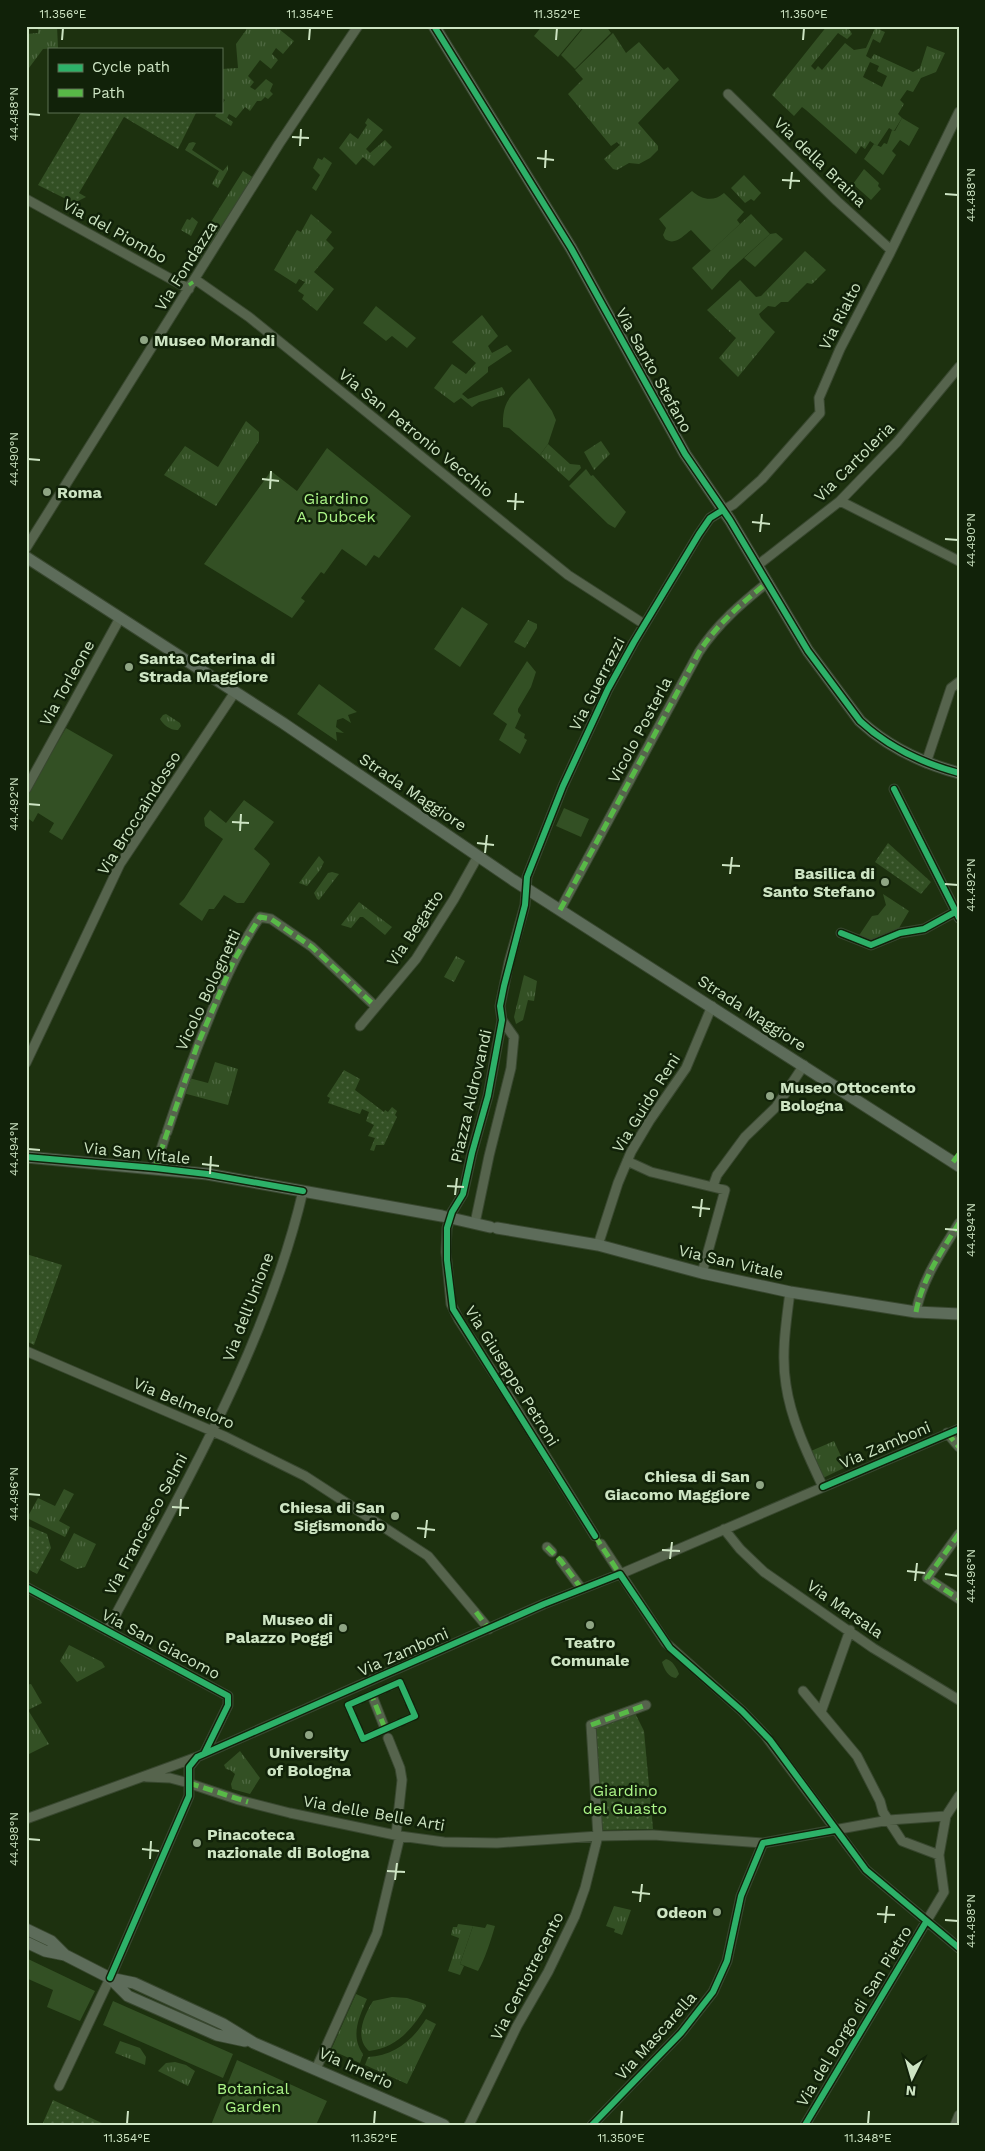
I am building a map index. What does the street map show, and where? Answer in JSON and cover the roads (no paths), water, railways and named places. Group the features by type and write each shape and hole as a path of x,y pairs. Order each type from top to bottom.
{"street":[{"name":"Via Fondazza","path":"26,548 279,144 358,26"},
{"name":"Via Santo Stefano","path":"434,26 571,248 616,327 669,428 758,565 808,651 860,721 899,749 926,763 959,773"},
{"name":"Via della Braina","path":"728,94 891,250"},
{"name":"Via Rialto","path":"723,510 736,503 762,479 820,413 819,398 829,372 959,112"},
{"name":"Via del Piombo","path":"26,199 192,284"},
{"name":"Via San Petronio Vecchio","path":"192,284 249,317 568,575 644,624"},
{"name":"Via Cartoleria","path":"758,565 840,501 897,442 959,368"},
{"path":"840,501 959,561"},
{"name":"Via Guerrazzi","path":"526,889 527,877 569,773 608,689 644,624 699,534 710,518 723,510"},
{"name":"Strada Maggiore","path":"26,557 235,692 526,889 957,1161"},
{"name":"Vicolo Posterla","path":"560,910 704,645 730,614 768,582"},
{"name":"Via Torleone","path":"26,789 120,618"},
{"path":"926,763 951,688 959,682"},
{"name":"Via Broccaindosso","path":"26,1063 120,864 235,692"},
{"path":"841,933 871,945 900,933 924,929 957,915 894,789"},
{"name":"Via Begatto","path":"360,1026 416,959 478,856"},
{"name":"Piazza Aldrovandi","path":"449,1218 463,1194 488,1096 502,1020 500,1006 525,905 526,889"},
{"name":"Vicolo Bolognetti","path":"155,1168 197,1046 230,970 260,917 271,919 312,947 375,1006"},
{"name":"Via Guido Reni","path":"598,1245 615,1190 627,1161 650,1120 686,1068 712,1006"},
{"name":"Piazza Aldrovandi","path":"475,1223 515,1043 512,1032 502,1020"},
{"path":"713,1186 718,1175 745,1137 772,1111 804,1066"},
{"name":"Piazza Aldrovandi","path":"472,1153 489,1156"},
{"name":"Via San Vitale","path":"26,1157 207,1174 598,1245 702,1273 790,1292 916,1312 959,1314"},
{"path":"627,1161 651,1172 723,1188 725,1192 702,1273"},
{"name":"Via dell'Unione","path":"211,1431 263,1315 295,1224 303,1191"},
{"name":"Via Giuseppe Petroni","path":"449,1218 446,1252 453,1310 595,1536"},
{"path":"916,1312 919,1296 928,1274 959,1223"},
{"path":"790,1292 784,1344 786,1385 793,1418 823,1487"},
{"name":"Via Belmeloro","path":"30,1352 211,1431 287,1466 319,1485 428,1556 490,1629"},
{"name":"Via Zamboni","path":"26,1819 201,1755 368,1686 490,1629 533,1614 581,1588 620,1574 959,1429"},
{"name":"Via Francesco Selmi","path":"107,1631 211,1431"},
{"path":"947,1433 959,1447"},
{"name":"Via Marsala","path":"724,1529 740,1549 764,1572 850,1630 873,1648 959,1700"},
{"path":"959,1534 927,1578 959,1599"},
{"path":"601,1544 670,1648 742,1711 770,1740 866,1870 959,1948"},
{"path":"561,1561 581,1588"},
{"name":"Via San Giacomo","path":"26,1587 228,1696 228,1705 201,1755"},
{"path":"821,1712 850,1630"},
{"path":"803,1691 857,1756 880,1801 883,1812 902,1841 939,1856"},
{"path":"373,1698 384,1726"},
{"name":"Via Centotrecento","path":"469,2125 575,1916 585,1888 598,1836 591,1725 646,1705"},
{"path":"316,2069 377,1933 398,1836 402,1780 400,1768 388,1738"},
{"path":"59,2086 110,1978 189,1796 189,1767 201,1755"},
{"name":"Via Zamboni","path":"141,1777 170,1778 189,1783"},
{"name":"Via delle Belle Arti","path":"189,1783 248,1802 398,1836 444,1842 497,1843 598,1836 653,1835 762,1843 888,1820 946,1816"},
{"path":"946,1816 959,1796"},
{"name":"Via del Borgo di San Pietro","path":"805,2125 944,1892 939,1856 946,1816"},
{"name":"Via Mascarella","path":"592,2125 681,2033 713,1992 727,1961 741,1896 762,1843"},
{"name":"Via Irnerio","path":"26,1929 51,1941 65,1955"},
{"name":"Via Irnerio","path":"26,1942 46,1951 65,1955 110,1978 128,1996 137,2000 217,2035 254,2043 444,2125"},
{"path":"955,2125 959,2115"}],"tunnel":[{"path":"400,1682 415,1716 363,1739 348,1705 400,1682"}],"place":[{"name":"Museo Morandi","path":"144,340"},
{"name":"Roma","path":"47,492"},
{"name":"Santa Caterina di Strada Maggiore","path":"129,667"},
{"name":"Basilica di Santo Stefano","path":"885,882"},
{"name":"Museo Ottocento Bologna","path":"770,1096"},
{"name":"Chiesa di San Giacomo Maggiore","path":"760,1485"},
{"name":"Chiesa di San Sigismondo","path":"395,1516"},
{"name":"Teatro Comunale","path":"590,1625"},
{"name":"Museo di Palazzo Poggi","path":"343,1628"},
{"name":"University of Bologna","path":"309,1735"},
{"name":"Pinacoteca nazionale di Bologna","path":"197,1843"},
{"name":"Odeon","path":"717,1912"}],"park label":[{"name":"Giardino A. Dubcek","path":"336,507"},
{"name":"Giardino del Guasto","path":"625,1799"},
{"name":"Botanical Garden","path":"253,2097"}]}
